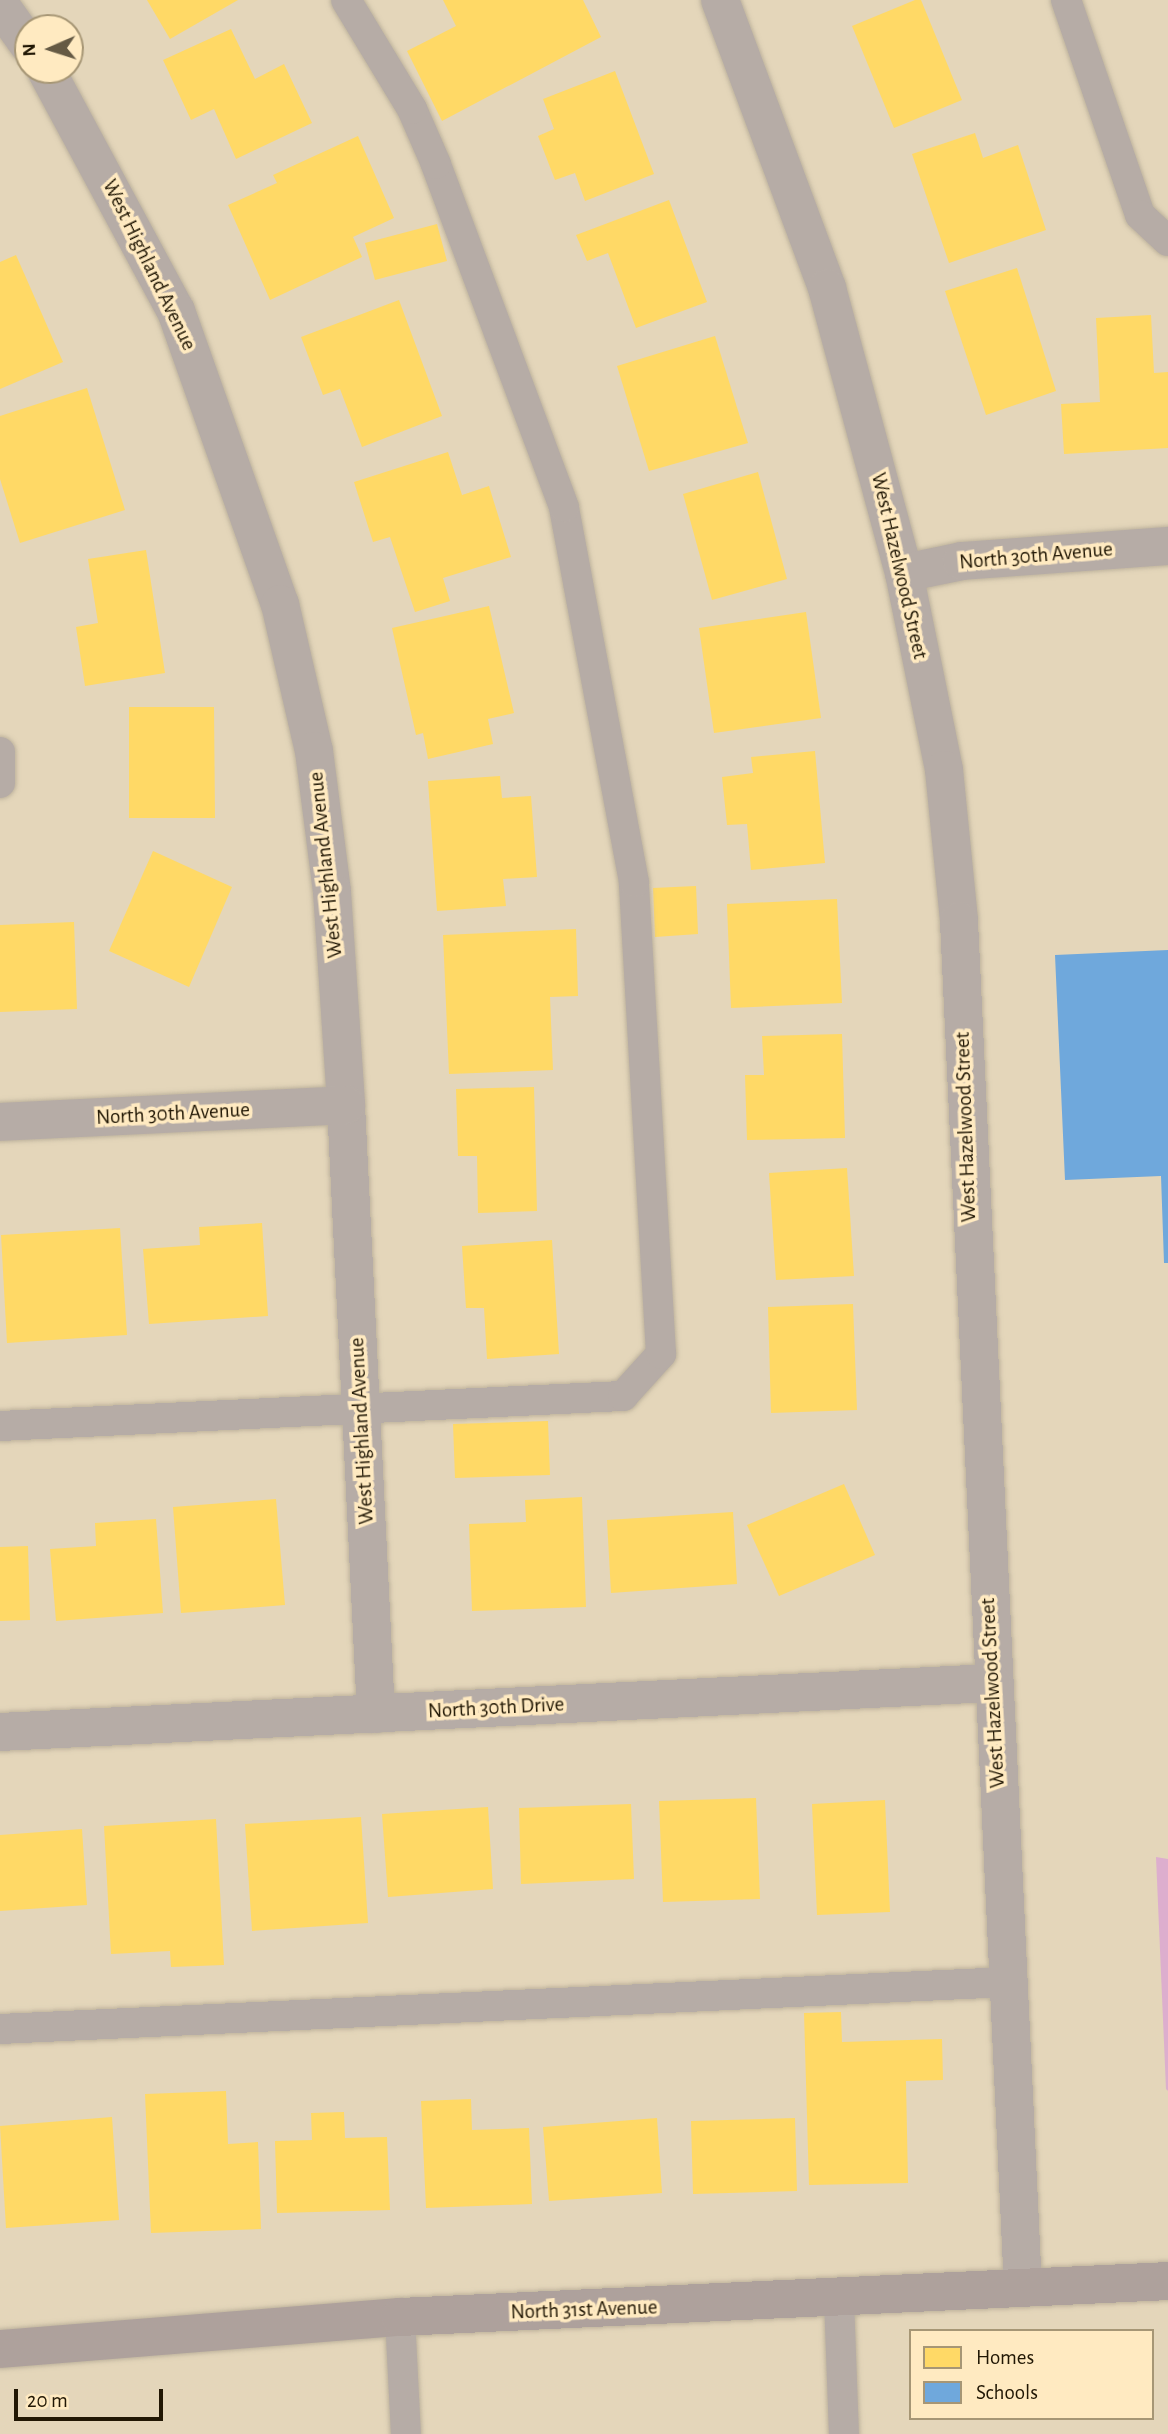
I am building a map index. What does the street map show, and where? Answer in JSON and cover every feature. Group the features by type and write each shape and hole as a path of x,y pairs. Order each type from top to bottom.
{"street":[{"name":"West Hazelwood Street","path":"720,0 827,288 905,573 944,770 959,921 992,1683 1023,2287"},
{"path":"0,5 14,24"},
{"name":"West Highland Avenue","path":"54,84 176,311 280,604 316,764 346,1105 376,1714"},
{"name":"North 30th Avenue","path":"905,573 962,561 1168,546"},
{"name":"North 30th Avenue","path":"0,1122 346,1105"},
{"name":"North 30th Drive","path":"0,1732 992,1683"},
{"name":"North 31st Avenue","path":"0,2349 400,2317 839,2299 1168,2281"}],"lane":[{"path":"0,1426 623,1396 661,1354 634,882 564,507 431,153 346,0"},
{"path":"1066,0 1140,215 1168,241"},
{"path":"0,752 0,783"},
{"path":"0,2029 1008,1982"},
{"path":"839,2299 844,2434"},
{"path":"400,2317 406,2434"}],"shaded area":[{"path":"1156,1857 1168,1859 1168,2091 1166,2089"}],"building: Homes":[{"path":"147,0 238,0 170,39"},
{"path":"443,0 583,0 601,37 442,121 407,51 456,26"},
{"path":"915,0 921,0 962,100 894,128 852,26"},
{"path":"231,29 255,79 284,64 312,123 236,159 214,109 191,120 163,60"},
{"path":"615,71 654,174 585,201 575,173 555,180 538,136 554,129 543,99"},
{"path":"975,133 983,158 1018,145 1046,230 949,263 912,154"},
{"path":"358,136 394,218 353,237 362,257 270,300 228,205 277,183 273,175"},
{"path":"669,200 707,302 636,328 608,253 587,261 576,235"},
{"path":"437,224 447,261 375,280 365,243"},
{"path":"16,255 63,362 0,389 0,262"},
{"path":"1017,268 1056,391 986,415 945,291"},
{"path":"399,300 442,416 362,447 340,389 323,395 301,337"},
{"path":"1151,315 1154,373 1168,372 1168,448 1064,454 1061,404 1100,402 1096,318"},
{"path":"715,336 748,443 649,471 617,366"},
{"path":"87,388 125,510 20,543 0,479 0,416"},
{"path":"448,452 462,495 489,486 511,557 443,578 450,601 415,612 390,537 373,542 354,482"},
{"path":"758,472 787,579 712,600 683,494"},
{"path":"146,550 165,673 85,686 76,627 98,623 88,559"},
{"path":"489,606 514,713 488,719 493,744 428,759 423,733 416,735 392,628"},
{"path":"806,612 821,718 714,733 699,628"},
{"path":"129,707 214,707 215,818 129,818"},
{"path":"815,751 825,863 751,870 747,824 727,825 722,777 753,773 751,757"},
{"path":"500,776 502,798 531,796 537,877 503,879 506,906 437,911 428,781"},
{"path":"153,851 232,887 189,987 109,951"},
{"path":"696,886 698,934 655,937 653,888"},
{"path":"837,899 842,1003 731,1008 727,904"},
{"path":"74,922 77,1009 0,1012 0,925"},
{"path":"576,929 578,996 550,997 553,1070 449,1074 443,935"},
{"path":"842,1034 845,1138 747,1140 745,1075 764,1075 762,1036"},
{"path":"534,1087 537,1211 478,1213 477,1156 458,1156 456,1089"},
{"path":"847,1168 854,1276 776,1280 769,1173"},
{"path":"262,1223 268,1316 149,1324 143,1249 200,1245 199,1227"},
{"path":"120,1228 127,1335 7,1343 1,1235"},
{"path":"552,1240 559,1354 487,1359 484,1308 466,1308 462,1246"},
{"path":"853,1304 857,1410 771,1413 768,1307"},
{"path":"548,1421 550,1475 455,1478 453,1424"},
{"path":"844,1484 875,1555 779,1596 747,1525"},
{"path":"582,1497 586,1607 472,1611 469,1524 526,1522 525,1500"},
{"path":"276,1499 285,1605 181,1613 173,1507"},
{"path":"733,1512 737,1584 611,1593 607,1520"},
{"path":"156,1519 163,1613 56,1621 50,1549 96,1546 95,1523"},
{"path":"28,1546 30,1620 0,1621 0,1547"},
{"path":"756,1798 760,1899 663,1902 659,1801"},
{"path":"885,1800 890,1912 817,1915 812,1804"},
{"path":"631,1804 634,1879 521,1884 519,1808"},
{"path":"488,1807 493,1889 388,1897 382,1814"},
{"path":"361,1817 368,1923 252,1931 245,1824"},
{"path":"216,1819 224,1965 171,1967 170,1951 111,1954 104,1826"},
{"path":"82,1829 87,1905 0,1911 0,1835"},
{"path":"841,2012 842,2042 942,2039 943,2080 906,2081 908,2183 809,2185 804,2013"},
{"path":"226,2091 228,2144 258,2142 261,2229 151,2233 145,2094"},
{"path":"471,2099 472,2130 529,2128 532,2204 426,2208 421,2101"},
{"path":"344,2112 345,2138 387,2137 390,2210 277,2213 275,2141 312,2140 311,2113"},
{"path":"112,2117 119,2220 6,2228 0,2126"},
{"path":"657,2118 662,2193 549,2201 543,2127"},
{"path":"795,2118 797,2191 693,2194 691,2121"}],"building: Schools":[{"path":"1168,950 1168,1263 1164,1263 1161,1176 1065,1180 1055,955"}]}
